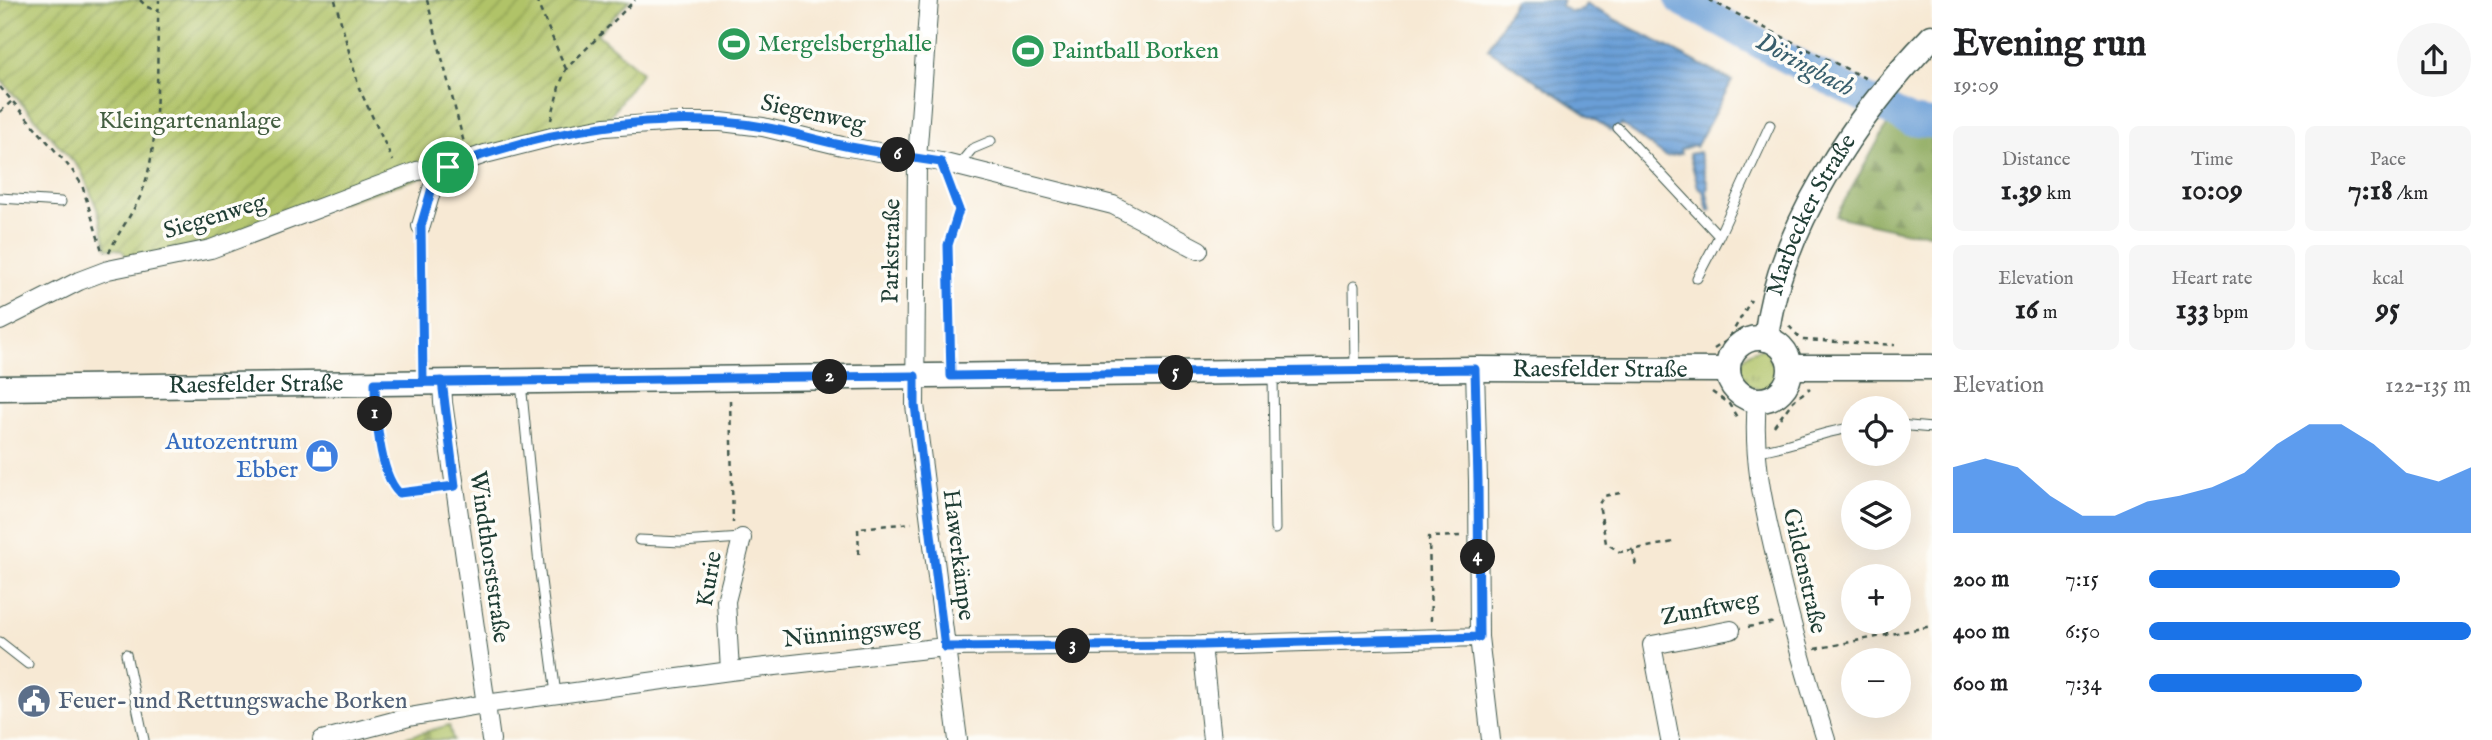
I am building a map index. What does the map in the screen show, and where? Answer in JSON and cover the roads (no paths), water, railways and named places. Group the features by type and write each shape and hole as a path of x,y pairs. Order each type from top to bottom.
{"main road":[{"name":"Marbecker Straße","path":"1766,339 1769,309 1797,232 1819,188 1863,120 1879,84 1932,37"},
{"path":"1749,339 1766,339 1777,343 1785,351 1791,367 1786,386 1774,397 1757,400 1739,393 1732,384 1728,370 1732,353 1749,339"},
{"path":"1791,367 1932,367"},
{"name":"Raesfelder Straße","path":"0,388 1475,369 1728,370"}],"street":[{"name":"Parkstraße","path":"915,376 917,159 929,0"},
{"name":"Siegenweg","path":"0,321 79,281 108,270 211,249 417,171 448,167 468,159 552,137 642,123 721,122 763,127 842,146 950,164 1113,205 1199,250"},
{"path":"421,226 432,188 448,167"},
{"path":"1475,369 1479,637 1491,740"},
{"name":"Hawerkämpe","path":"915,376 915,405 958,740"},
{"name":"Windthorststraße","path":"432,381 455,486 491,740"},
{"name":"Gildenstraße","path":"1757,400 1755,451 1759,485 1798,653 1826,740"},
{"name":"Kurie","path":"730,671 726,601 742,538"},
{"name":"Zunftweg","path":"1670,740 1652,645 1731,630"},
{"name":"Nünningsweg","path":"322,740 409,717 485,704 730,671 945,647 1202,645 1479,637"},
{"path":"1202,645 1212,740"}],"lane":[{"path":"1697,278 1770,125"},
{"path":"1618,128 1719,236"},
{"path":"950,164 972,149 991,141"},
{"path":"0,198 61,202"},
{"path":"421,226 432,381"},
{"path":"1354,286 1355,371"},
{"path":"1273,372 1275,529"},
{"path":"521,381 539,565 556,694"},
{"path":"375,383 375,420 389,478 395,489 399,493 455,486"},
{"path":"1911,426 1932,428"},
{"path":"1755,451 1841,429"},
{"path":"639,540 682,542 742,538"},
{"path":"0,642 28,664"},
{"path":"126,654 144,740"}],"water":[{"path":"1515,0 1563,0 1561,6 1571,12 1582,10 1586,4 1732,81 1696,147 1694,145 1680,150 1681,154 1666,157 1621,124 1615,133 1488,49"},
{"path":"1699,152 1708,186 1711,210 1708,211 1689,154"}],"waterway":[{"name":"Döringbach","path":"1680,0 1911,121 1932,124"}],"place":[{"name":"Mergelsberghalle","path":"734,44"},
{"name":"Paintball Borken","path":"1028,51"},
{"name":"Autozentrum Ebber","path":"322,456"},
{"name":"Feuer- und Rettungswache Borken","path":"34,701"}],"park label":[{"name":"Kleingartenanlage","path":"190,121"}]}
